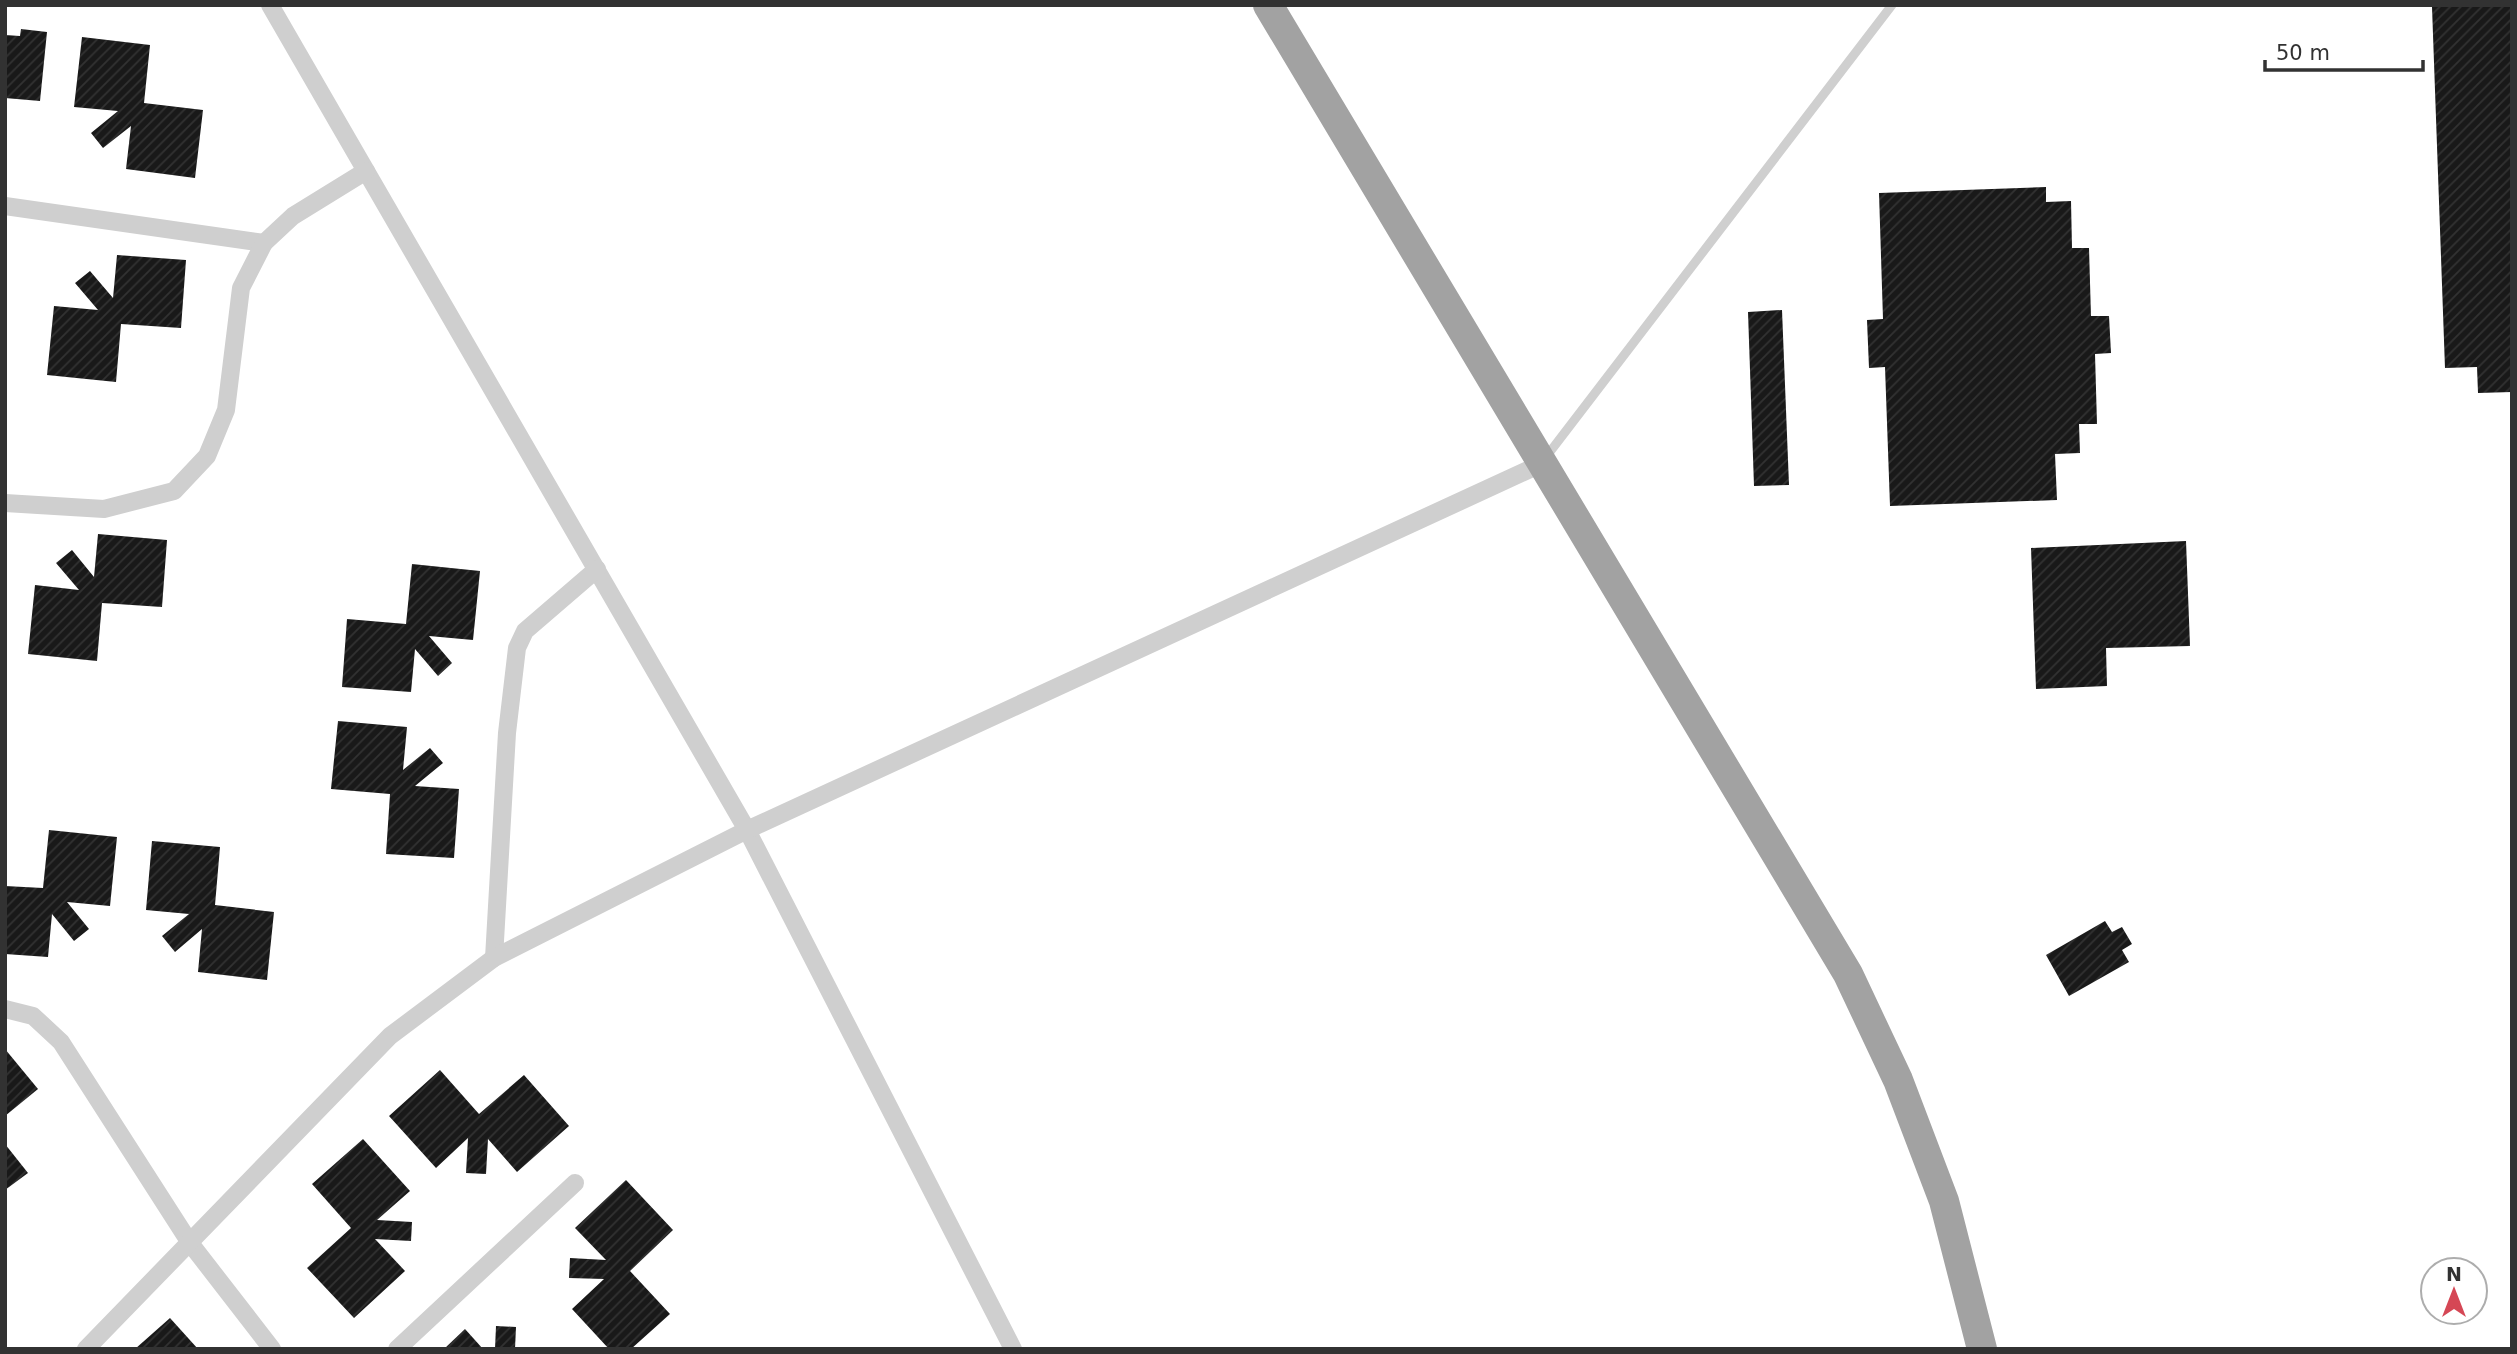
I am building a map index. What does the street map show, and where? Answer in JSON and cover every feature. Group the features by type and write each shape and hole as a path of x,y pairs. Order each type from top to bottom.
{"highway":[{"path":"1268,5 1848,974 1898,1080 1944,1201 1982,1349"}],"street":[{"path":"270,5 747,830 1013,1349"},
{"path":"5,503 104,509 174,491 207,456 226,410 242,288 264,243 293,216 366,170"},
{"path":"5,206 264,243"},
{"path":"86,1349 390,1035 494,958 747,830 1541,464"},
{"path":"494,958 508,733 517,648 525,631 597,569"},
{"path":"5,1009 33,1016 61,1042 190,1243 272,1349"},
{"path":"397,1349 575,1183"}],"lane":[{"path":"1541,464 1892,5"}],"building":[{"path":"2512,5 2512,392 2478,393 2477,367 2445,368 2432,7"},
{"path":"21,29 47,32 40,101 5,98 5,35 20,36"},
{"path":"82,37 150,45 144,103 203,110 195,178 126,169 131,126 103,148 91,133 118,111 74,107"},
{"path":"2046,187 2046,202 2071,201 2072,248 2089,248 2091,316 2109,316 2111,353 2095,354 2097,424 2079,424 2080,453 2055,454 2057,500 1890,506 1885,367 1869,368 1867,320 1883,319 1879,193"},
{"path":"117,255 186,260 181,328 121,324 116,382 47,375 54,306 98,310 75,283 90,271 113,298"},
{"path":"1782,310 1789,485 1754,486 1748,312"},
{"path":"98,534 167,540 162,607 102,603 97,661 28,654 35,585 79,590 56,563 72,550 94,577"},
{"path":"2186,541 2190,646 2106,648 2107,686 2036,689 2031,548"},
{"path":"412,564 480,571 473,640 429,636 452,663 438,676 415,649 411,692 342,687 347,619 406,624"},
{"path":"338,721 407,727 403,770 430,748 443,763 415,786 459,789 454,858 386,854 390,794 331,789"},
{"path":"49,830 117,837 110,906 67,902 89,929 74,941 52,914 48,957 5,954 5,886 43,888"},
{"path":"152,841 220,847 215,905 274,912 267,980 198,972 202,929 175,952 162,936 189,914 146,910"},
{"path":"2105,921 2112,932 2122,927 2132,944 2122,950 2129,962 2069,996 2046,955"},
{"path":"5,1049 38,1089 5,1116"},
{"path":"440,1070 479,1114 524,1075 569,1126 517,1172 488,1139 486,1174 466,1173 468,1138 436,1168 389,1116"},
{"path":"363,1139 410,1191 377,1220 412,1222 411,1241 375,1239 405,1271 354,1318 307,1268 351,1228 312,1184"},
{"path":"5,1144 28,1173 5,1190"},
{"path":"626,1180 673,1230 630,1271 670,1314 631,1349 609,1349 572,1309 604,1279 569,1278 570,1258 606,1260 575,1228"},
{"path":"170,1318 198,1349 135,1349"},
{"path":"496,1326 516,1327 515,1349 495,1349"},
{"path":"465,1329 483,1349 444,1349"}]}
